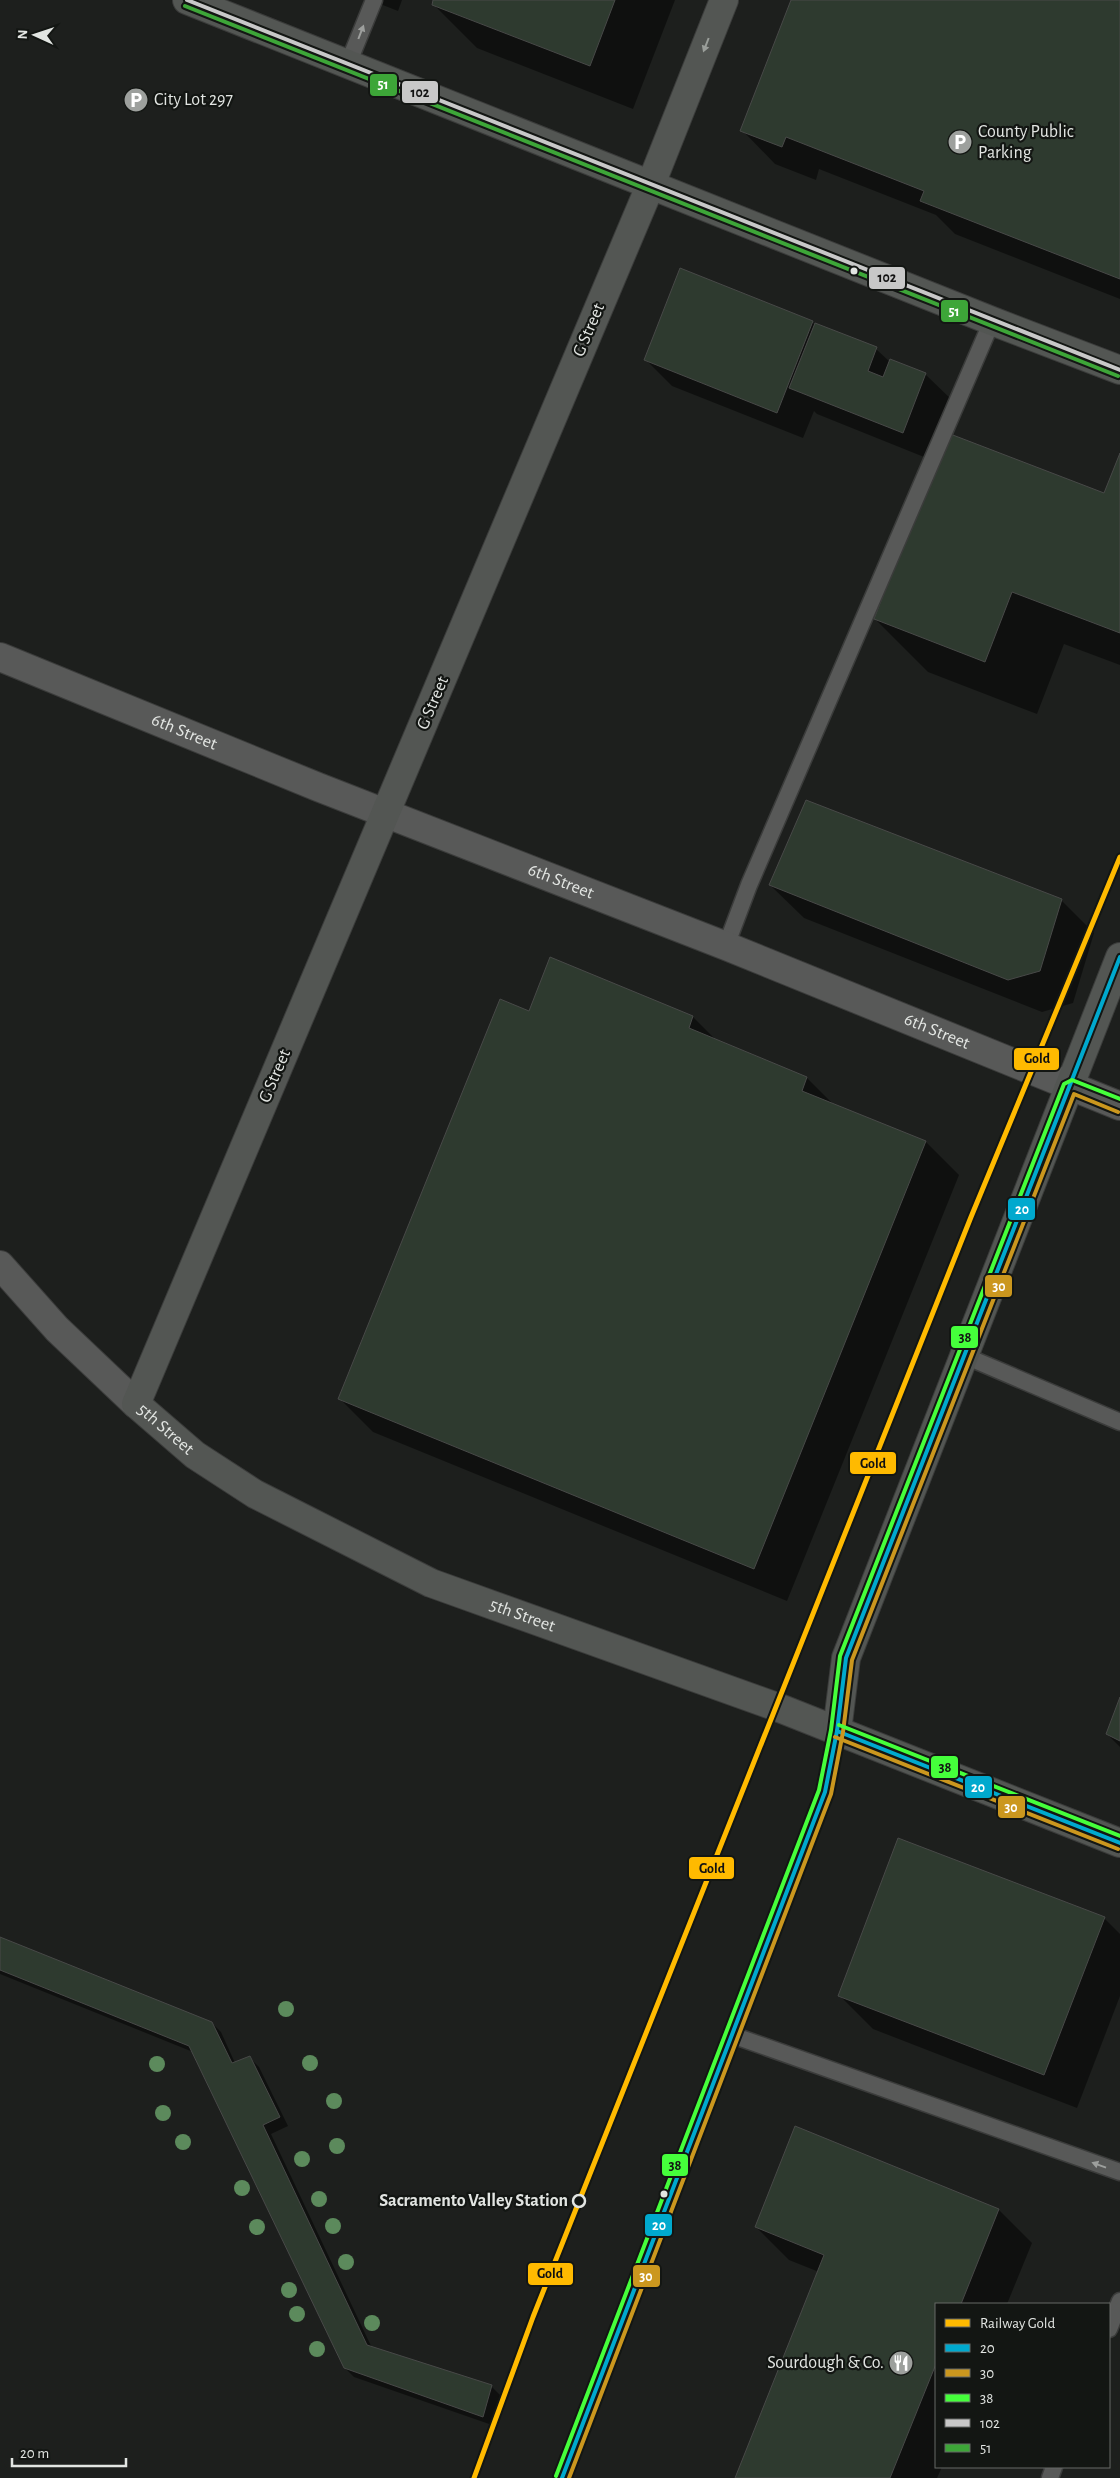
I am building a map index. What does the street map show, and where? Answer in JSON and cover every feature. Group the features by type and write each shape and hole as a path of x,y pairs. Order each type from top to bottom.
{"main road":[{"path":"187,0 992,321 1120,370"},
{"name":"G Street","path":"136,1404 651,184 724,0"},
{"path":"837,1731 846,1658 1120,957"},
{"name":"5th Street","path":"136,1404 195,1455 255,1494 431,1583 768,1703 1120,1842"}],"street":[{"name":"6th Street","path":"0,657 386,814 726,946 1120,1106"},
{"name":"5th Street","path":"0,1264 57,1329 136,1404"}],"lane":[{"path":"348,64 374,0"},
{"path":"726,946 750,885 992,321"},
{"path":"965,1356 1120,1422"},
{"path":"562,2478 825,1792 837,1731"},
{"path":"732,2035 1120,2172"},
{"path":"1110,2326 1120,2301"}],"building":[{"path":"433,0 615,0 590,66 432,5"},
{"name":"County Public Parking","path":"791,0 1120,0 1120,279 920,201 924,191 786,137 782,147 740,131"},
{"path":"680,268 813,321 777,413 644,360"},
{"path":"815,323 877,347 868,371 883,377 890,359 926,373 903,433 789,388"},
{"path":"945,432 1104,493 1120,453 1120,633 1012,592 985,662 874,619"},
{"path":"806,800 1062,899 1040,971 1008,980 769,885"},
{"path":"550,957 693,1016 689,1028 807,1077 802,1091 926,1141 754,1569 338,1399 500,999 529,1011"},
{"path":"1120,1697 1120,1741 1106,1734"},
{"path":"898,1838 1105,1917 1044,2075 838,1996"},
{"path":"0,1937 212,2022 232,2063 250,2056 280,2117 263,2125 367,2345 492,2385 483,2417 344,2368 189,2046 0,1970"},
{"path":"795,2126 999,2209 961,2303 935,2303 935,2366 890,2478 735,2478 824,2255 755,2227"}],"rail line":[{"name":"Gold","path":"474,2478 533,2317 971,1217 1120,857"}],"transit line":[{"name":"102","path":"187,0 1120,370"},
{"name":"51","path":"185,6 1118,376"},
{"name":"20","path":"562,2478 825,1792 837,1731 846,1658 1120,957"},
{"name":"38","path":"556,2476 819,1790 831,1730 840,1656 1064,1084 1072,1080 1120,1099"},
{"name":"30","path":"569,2478 831,1794 843,1732 852,1660 1074,1094 1118,1112"},
{"name":"38","path":"839,1725 1120,1836"},
{"name":"20","path":"837,1731 1120,1843"},
{"name":"30","path":"835,1737 1118,1849"}],"place":[{"name":"City Lot 297","path":"136,100"},
{"name":"County Public Parking","path":"960,142"},
{"name":"Sacramento Valley Station","path":"579,2201"},
{"name":"Sourdough & Co.","path":"901,2363"}]}
